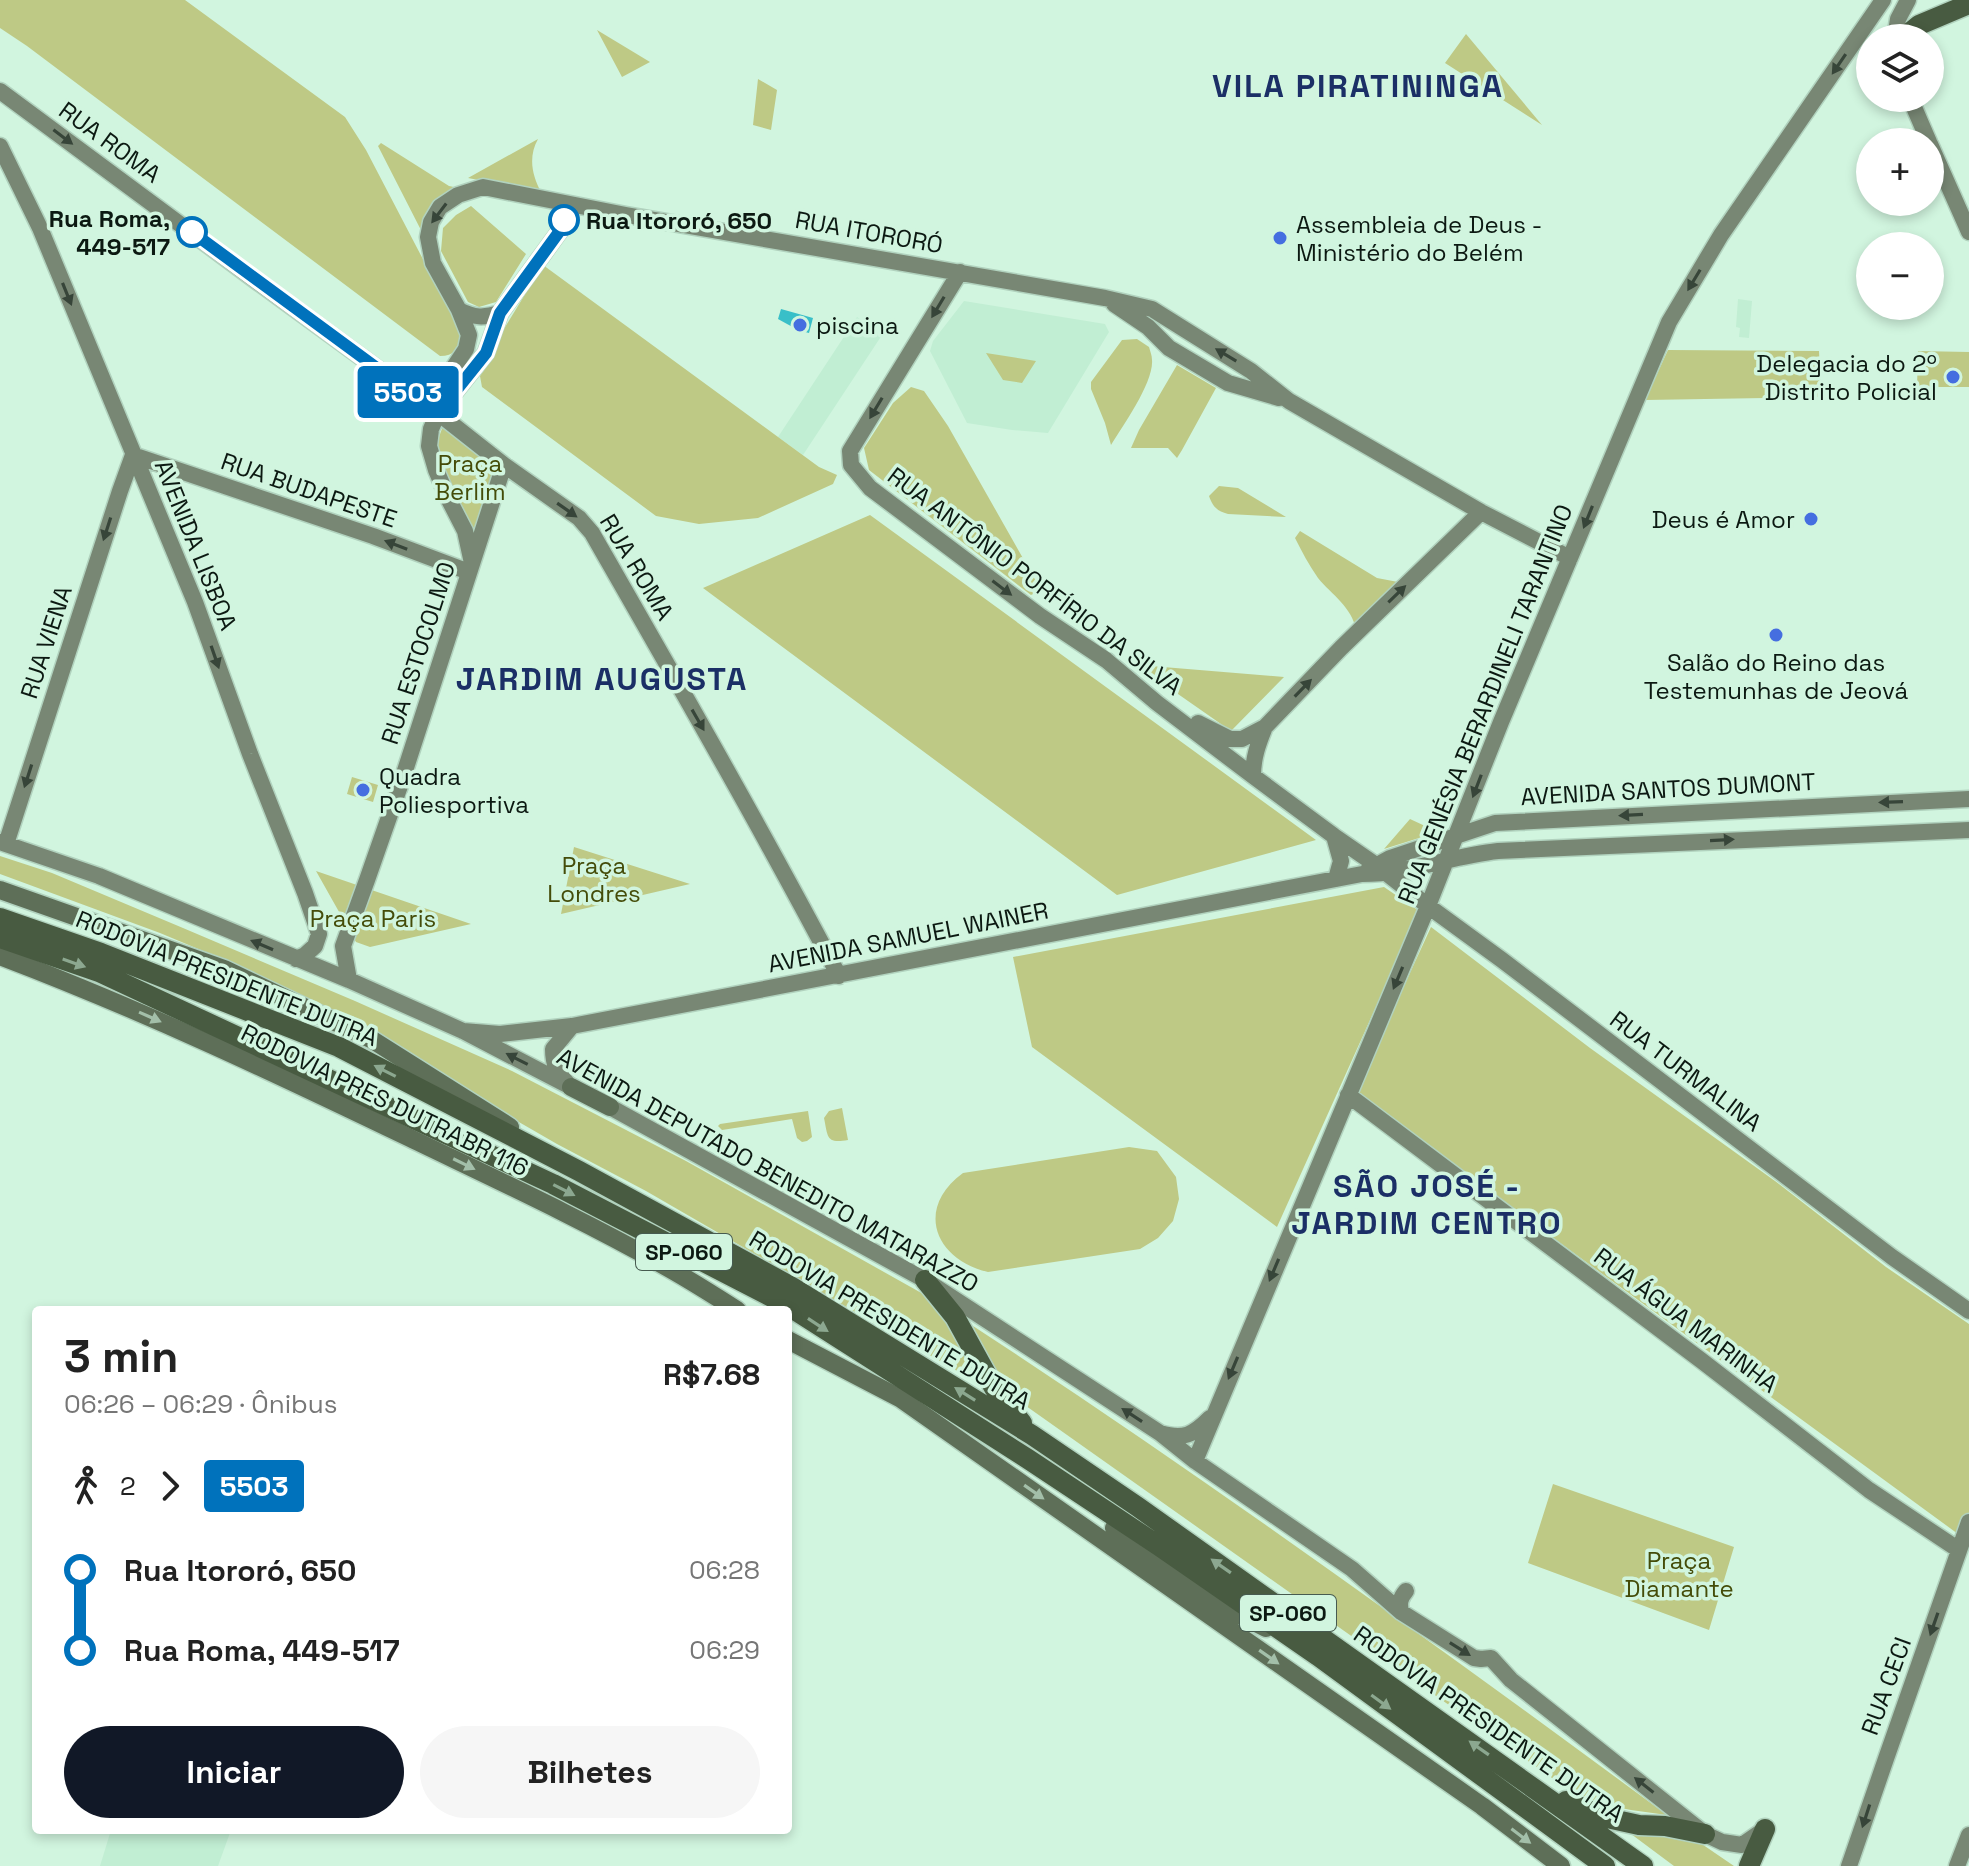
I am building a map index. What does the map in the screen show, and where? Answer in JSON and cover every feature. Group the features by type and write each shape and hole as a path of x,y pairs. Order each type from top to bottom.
{"highway":[{"path":"1921,24 1969,4"},
{"name":"RODOVIA PRESIDENTE DUTRA","path":"0,918 101,953 339,1047 579,1171 792,1287 1032,1435 1138,1507 1643,1866"},
{"name":"RODOVIA PRESIDENTE DUTRA","path":"0,938 99,972 142,991 553,1184 789,1306"},
{"path":"925,1280 955,1317 994,1388 1032,1435"},
{"name":"RODOVIA PRESIDENTE DUTRA","path":"792,1308 1159,1546 1318,1656 1605,1866"},
{"path":"1543,1793 1607,1818 1639,1825 1665,1826 1713,1838"},
{"path":"1749,1866 1765,1829"}],"main road":[{"name":"RUA GENÉSIA BERARDINELI TARANTINO","path":"1195,1461 1669,322 1721,235 1883,0"},
{"path":"1897,24 1908,0"},
{"name":"RUA ROMA","path":"0,91 579,518 592,533 783,869 839,976"},
{"name":"AVENIDA LISBOA","path":"0,146 40,228 195,602 250,754 292,856 319,934 315,946 305,955 303,962"},
{"path":"1944,175 1969,232"},
{"name":"RUA ITORORÓ","path":"459,310 433,263 428,237 431,222 440,207 458,195 483,187 1105,298 1152,309 1251,371 1289,401 1481,512 1570,558"},
{"path":"433,410 486,353 500,313 559,232 564,220 564,203"},
{"name":"RUA ANTÔNIO PORFÍRIO DA SILVA","path":"960,272 850,451 851,465 870,488 1040,616 1106,660 1375,871"},
{"name":"RUA ITORORÓ","path":"1105,298 1148,327 1169,348 1228,383 1289,401"},
{"path":"459,310 469,335 466,349 433,410 429,446 436,470 465,531 471,569"},
{"path":"459,310 472,317 500,313"},
{"name":"RUA BUDAPESTE","path":"133,455 471,569"},
{"name":"RUA VIENA","path":"3,843 133,455"},
{"name":"RUA ESTOCOLMO","path":"349,980 343,946 402,780 504,465"},
{"path":"1157,703 1230,739 1242,739 1265,727 1481,512"},
{"path":"1253,776 1253,759 1265,727"},
{"name":"AVENIDA SANTOS DUMONT","path":"1375,871 1458,834 1495,823 1969,799"},
{"path":"1801,836 1796,821 1803,806"},
{"path":"1375,871 1498,851 1969,830"},
{"path":"1458,834 1477,853"},
{"path":"1334,836 1341,861 1336,879"},
{"name":"AVENIDA DEPUTADO BENEDITO MATARAZZO","path":"3,843 99,876 463,1031 610,1107 925,1280 1160,1433 1195,1461 1352,1569 1401,1612 1474,1658 1491,1658 1511,1680 1713,1838"},
{"name":"AVENIDA SAMUEL WAINER","path":"463,1031 500,1034 572,1026 1375,871"},
{"name":"RUA TURMALINA","path":"1375,871 1502,960 1892,1257 1969,1311"},
{"path":"0,890 224,969 371,1039 579,1171"},
{"path":"303,962 343,946"},
{"name":"RODOVIA PRES DUTRABR 116","path":"0,956 88,989 215,1045 394,1130 539,1200 670,1269 730,1306"},
{"path":"571,1087 558,1073 553,1061 553,1049 572,1026"},
{"name":"RUA ÁGUA MARINHA","path":"1348,1095 1869,1490 1959,1550"},
{"path":"792,1342 1026,1467 1242,1616 1318,1656"},
{"path":"901,1399 1482,1806 1561,1866"},
{"path":"1160,1433 1174,1437 1187,1435 1199,1429 1214,1414"},
{"name":"RUA CECI","path":"1849,1866 1969,1522"},
{"path":"1401,1612 1399,1603 1406,1591"},
{"path":"1713,1838 1742,1845 1765,1829"},
{"path":"1957,1866 1969,1835"}],"shaded area":[{"path":"1738,299 1752,301 1749,338 1739,337 1740,328 1736,327"},
{"path":"964,301 1105,324 1109,332 1048,433 967,423 930,351 933,341"},
{"path":"857,317 882,335 803,455 778,437"},
{"path":"110,1834 230,1834 218,1866 100,1866"}],"green space":[{"path":"0,0 185,0 345,117 366,150 463,336 458,348 449,355 440,356 0,28"},
{"path":"597,30 650,62 622,77"},
{"path":"1466,34 1542,125 1445,63"},
{"path":"758,79 777,90 771,130 753,125"},
{"path":"538,139 532,166 541,192 468,178"},
{"path":"381,143 449,186 459,188 424,236 378,146"},
{"path":"471,206 526,254 496,302 479,307 468,302 441,251 443,228"},
{"path":"543,265 819,467 837,475 833,484 758,518 699,524 656,516 482,387 480,376 493,358 499,337"},
{"path":"1137,339 1149,347 1151,369 1137,404 1111,445 1091,382 1122,340"},
{"path":"1668,350 1819,351 1821,397 1645,400"},
{"name":"Delegacia do 2º Distrito Policial","path":"1918,351 1969,352 1969,387 1917,387"},
{"path":"986,353 1036,361 1022,383 1003,380"},
{"path":"1177,365 1216,388 1182,450 1177,458 1168,448 1131,448 1139,430"},
{"path":"911,387 924,391 948,426 1041,590 1031,595 869,470 864,448 893,403"},
{"name":"Praça Berlim","path":"444,423 500,466 478,536 472,534 434,451"},
{"path":"1219,486 1238,488 1286,517 1221,511 1209,496"},
{"path":"870,515 1316,840 1117,895 703,588"},
{"path":"1300,531 1377,578 1398,582 1356,630 1346,608 1318,578 1306,558 1295,538"},
{"path":"1151,666 1284,677 1231,731 1145,671"},
{"name":"Quadra Poliesportiva","path":"352,777 378,785 373,802 347,794"},
{"path":"1410,819 1438,832 1384,849"},
{"name":"Praça Londres","path":"574,847 690,884 561,914"},
{"path":"0,856 52,873 355,1001 512,1071 686,1161 925,1295 946,1312 983,1386 646,1191 557,1144 301,997 239,966 160,933 0,874"},
{"name":"Praça Paris","path":"316,871 471,924 370,947 356,942"},
{"path":"1384,887 1419,911 1277,1227 1032,1047 1013,957"},
{"path":"1431,927 1590,1048 1775,1181 1886,1267 1969,1324 1969,1542 1355,1093"},
{"path":"842,1108 848,1140 836,1141 829,1138 824,1118 829,1111"},
{"path":"808,1111 812,1137 802,1142 797,1138 792,1119 722,1130 718,1126 720,1124"},
{"path":"1129,1147 1157,1151 1176,1177 1179,1199 1173,1221 1158,1238 1140,1249 988,1272 955,1256 937,1231 939,1201 963,1173"},
{"path":"973,1326 1323,1566 1667,1815 1596,1803 1569,1790 1019,1401 1003,1386"},
{"name":"Praça Diamante","path":"1553,1484 1734,1547 1709,1630 1528,1563"},
{"path":"1623,1828 1693,1838 1734,1866 1674,1866"}],"water":[{"name":"piscina","path":"781,309 813,318 809,333 778,319"}],"bus line":[{"name":"5503","path":"192,232 438,413 486,353 500,313 559,232 564,220"}],"place":[{"name":"Rua Itororó, 650","path":"564,220"},
{"name":"Rua Roma, 449-517","path":"192,232"},
{"name":"Assembleia de Deus - Ministério do Belém","path":"1280,238"},
{"name":"piscina","path":"800,325"},
{"name":"Delegacia do 2º Distrito Policial","path":"1953,377"},
{"name":"Deus é Amor","path":"1811,519"},
{"name":"Salão do Reino das Testemunhas de Jeová","path":"1776,635"},
{"name":"Quadra Poliesportiva","path":"363,790"}],"district":[{"name":"VILA PIRATININGA","path":"1358,86"},
{"name":"JARDIM AUGUSTA","path":"602,679"},
{"name":"SÃO JOSÉ - JARDIM CENTRO","path":"1427,1204"}]}
